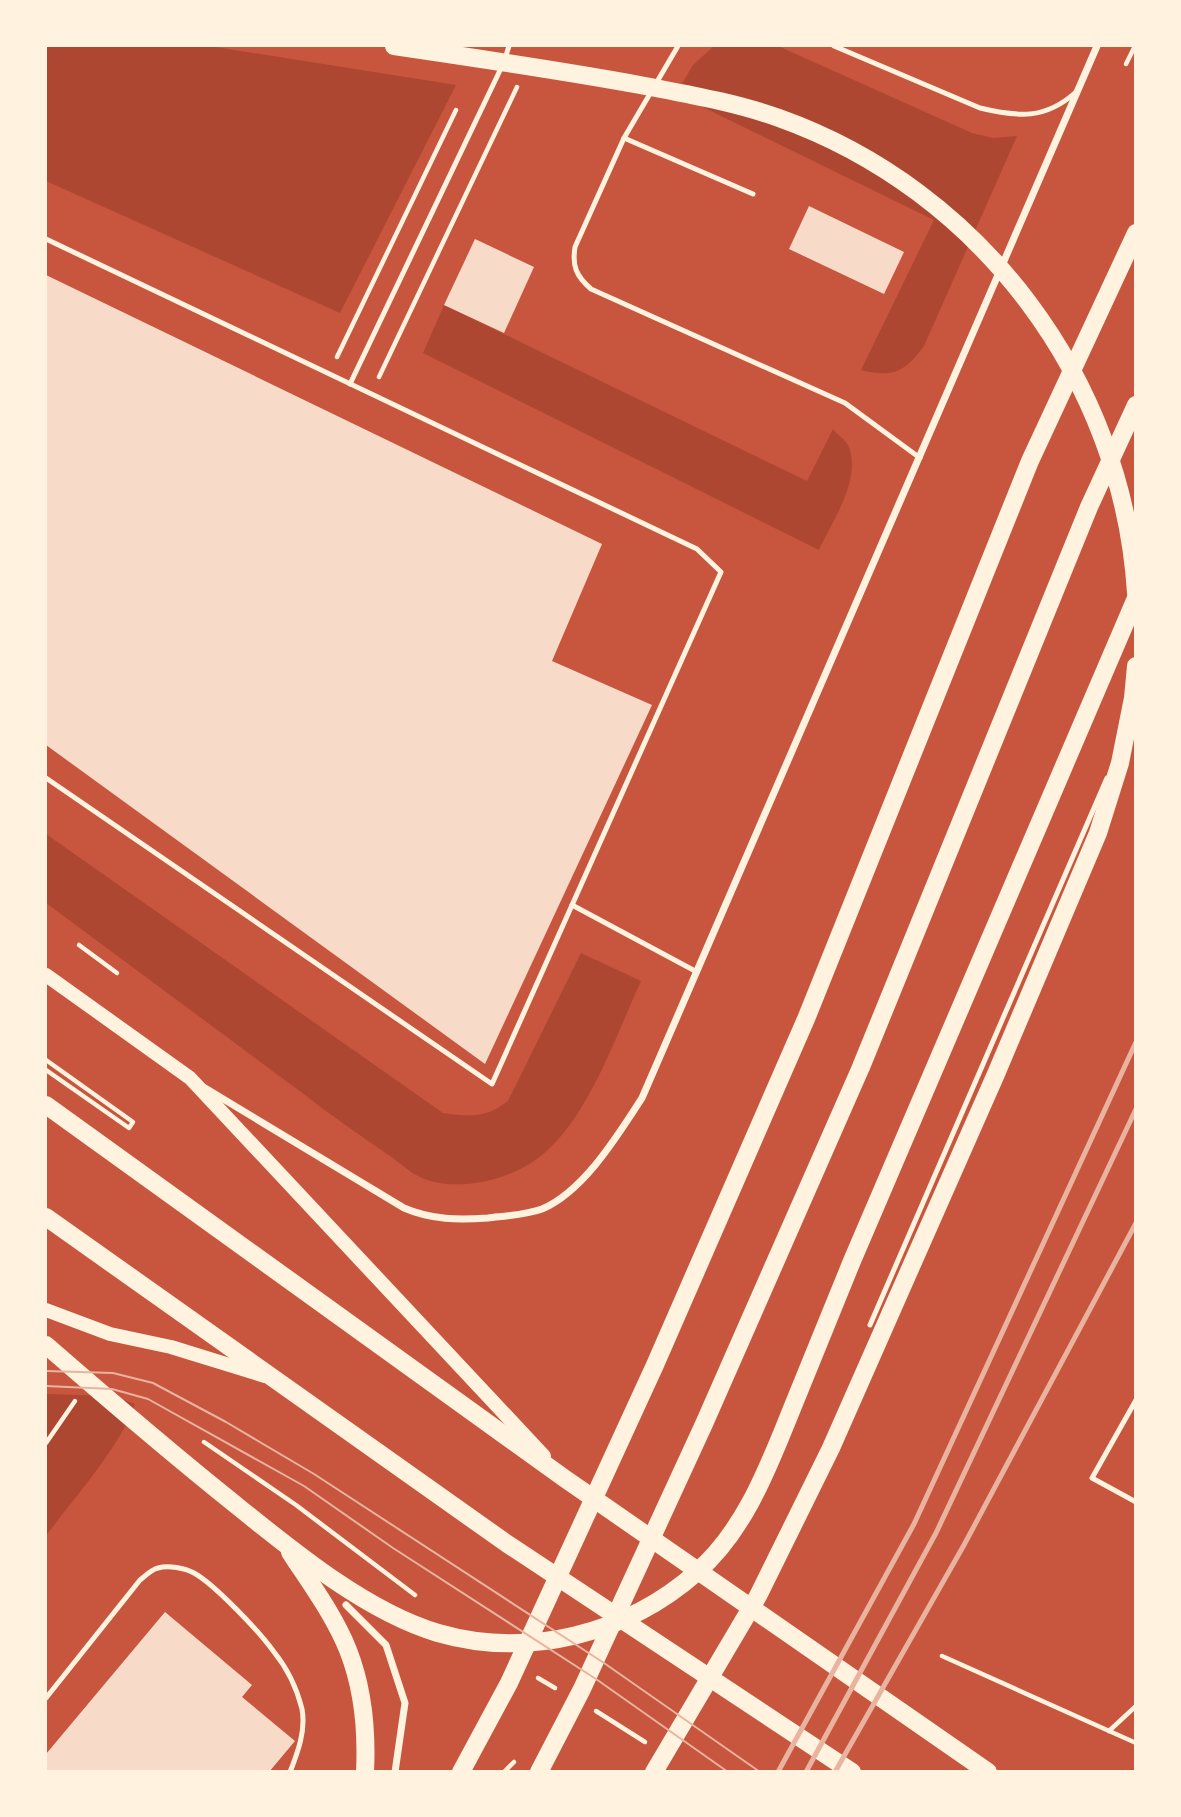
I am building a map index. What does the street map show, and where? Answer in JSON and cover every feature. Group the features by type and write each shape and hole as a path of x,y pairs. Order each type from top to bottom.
{"main road":[{"path":"46,1345 144,1431 286,1546 390,1614 439,1633 489,1643 547,1642 593,1632 645,1610 697,1572 733,1532 765,1475 850,1266 1136,596 1133,558 1120,489 1093,412 1060,347 1014,283 968,233 911,187 851,150 778,118 685,93 571,72 394,46"},
{"path":"461,1772 509,1683 661,1353 806,1019 1030,461 1136,233"},
{"path":"539,1772 582,1689 704,1424 861,1067 1088,507 1136,405"},
{"path":"654,1772 758,1596 813,1485 996,1074 1098,833 1121,762 1136,666"},
{"path":"46,975 190,1078 564,1478"},
{"path":"46,1105 564,1478 988,1772"},
{"path":"46,1217 506,1543 852,1772"},
{"path":"46,1310 110,1334 171,1347 275,1379"},
{"path":"286,1546 347,1648 360,1689 366,1745 365,1772"}],"street":[{"path":"190,1078 404,1208 422,1216 449,1220 479,1219 541,1209 570,1191 611,1145 642,1098 1097,46"},
{"path":"346,1605 386,1645 405,1703 395,1772"}],"lane":[{"path":"350,384 504,62 509,46"},
{"path":"678,46 624,138 575,247 573,263 580,280 591,289 845,403 920,458"},
{"path":"834,46 980,108 1003,114 1030,115 1050,111 1076,92"},
{"path":"624,138 753,194"},
{"path":"46,239 697,549 721,572 492,1084 46,778"},
{"path":"870,1325 1136,712"},
{"path":"572,905 697,972"},
{"path":"1136,1400 1092,1478 1136,1502"},
{"path":"46,1698 140,1580 157,1568 175,1567 193,1573 215,1589 274,1651 291,1678 302,1711 302,1722 298,1752 290,1772"}],"path":[{"path":"1126,64 1135,46"},
{"path":"370,394 519,82"},
{"path":"329,373 460,102"},
{"path":"79,945 117,973"},
{"path":"46,1060 133,1122 129,1128 46,1070"},
{"path":"46,1443 75,1401"},
{"path":"197,1438 296,1505 417,1596"},
{"path":"942,1656 1136,1742"},
{"path":"537,1677 560,1690"},
{"path":"1109,1731 1136,1706"}],"shaded area":[{"path":"46,46 209,46 456,85 340,313 46,181"},
{"path":"714,46 778,46 972,133 993,138 1017,136 924,346 904,367 890,373 861,370 934,220 676,94 693,65"},
{"path":"444,305 807,481 833,429 848,445 852,471 844,499 819,550 423,353"},
{"path":"46,834 443,1113 477,1115 492,1111 508,1101 581,953 641,981 597,1079 569,1126 552,1146 522,1168 495,1179 464,1184 435,1182 413,1173 344,1124 46,903"},
{"path":"46,1394 111,1396 135,1404 108,1454 46,1536"}],"building":[{"path":"809,206 904,252 884,294 789,249"},
{"path":"475,239 534,267 504,333 444,305"},
{"path":"46,275 602,544 552,661 652,705 485,1064 46,745"},
{"path":"165,1612 252,1685 242,1697 295,1741 269,1772 46,1772 46,1754"}],"tram line":[{"path":"46,1371 113,1373 153,1383 226,1422 314,1474 604,1663 760,1772"},
{"path":"46,1386 112,1389 148,1399 304,1486 393,1548 596,1679 728,1772"}],"railway":[{"path":"778,1772 914,1524 1136,1042"},
{"path":"806,1772 936,1533 1136,1109"},
{"path":"835,1772 964,1545 1136,1223"}]}
